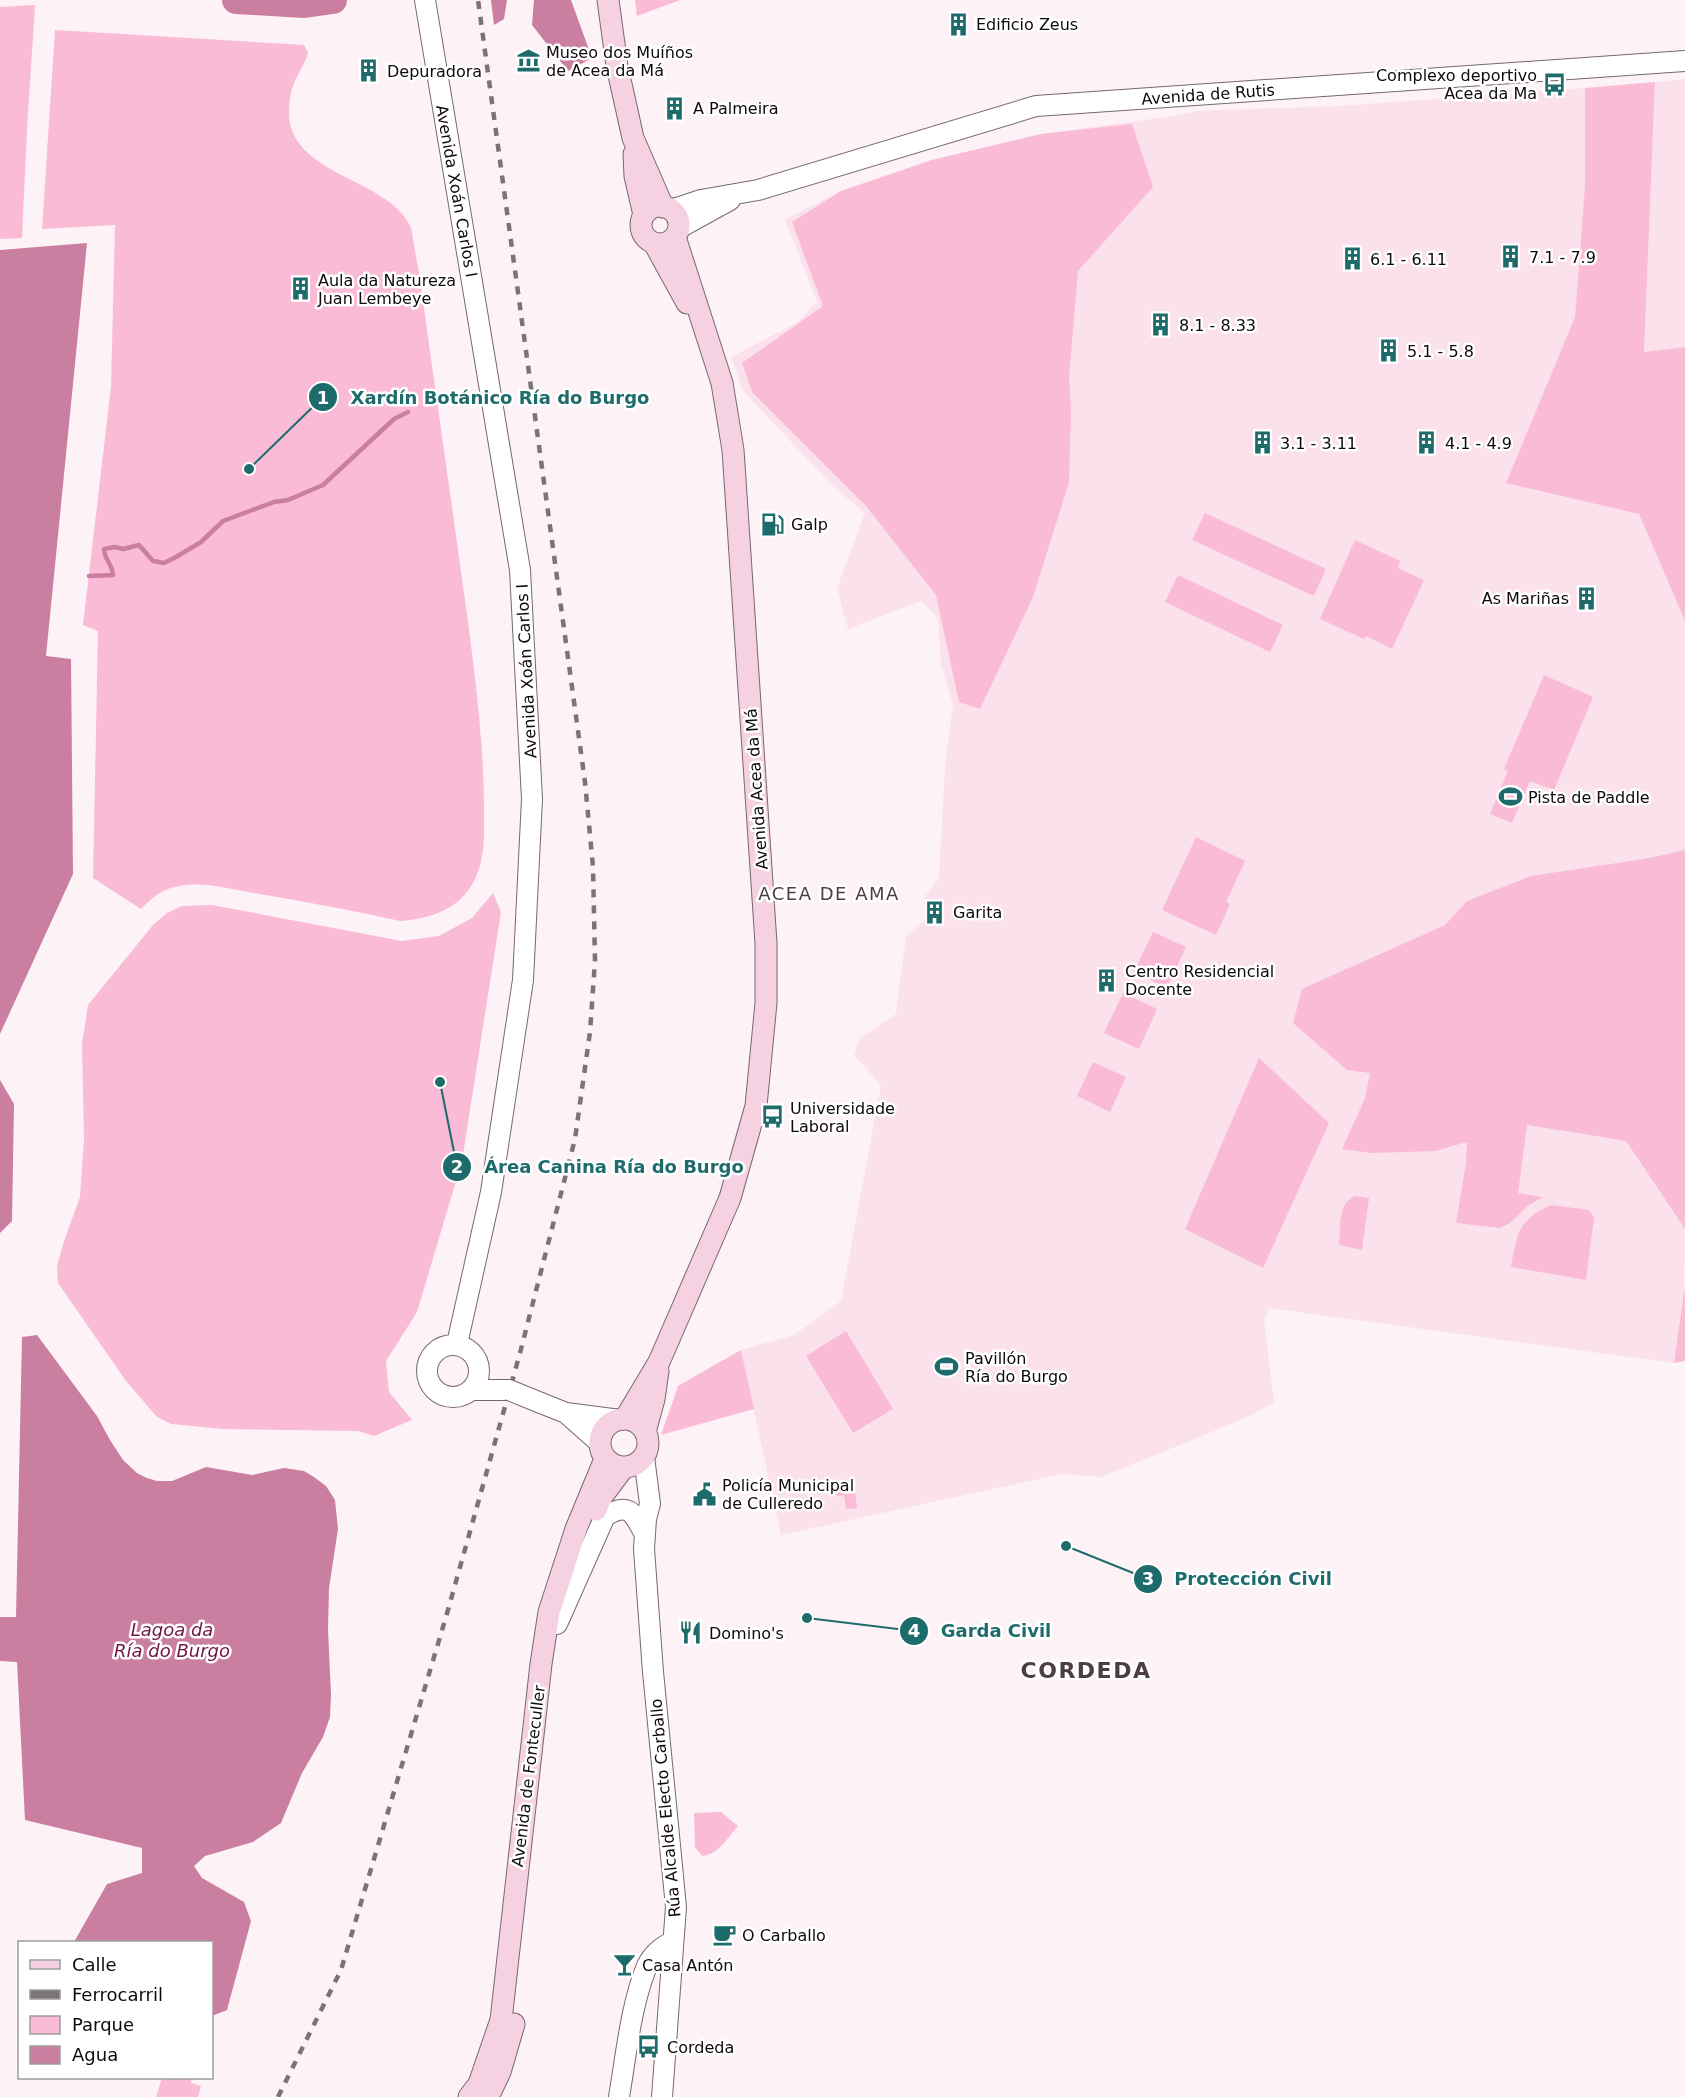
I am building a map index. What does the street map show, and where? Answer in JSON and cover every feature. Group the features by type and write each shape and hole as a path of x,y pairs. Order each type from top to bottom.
{"main road":[{"path":"608,0 617,66 633,138 666,219 710,346"},
{"path":"666,219 666,244 649,241 643,232 642,220 666,219"},
{"path":"654,243 710,346"},
{"name":"Avenida Acea da Má","path":"659,1362 654,1399 645,1432 648,1445 621,1459 606,1428 622,1420 659,1362 730,1198 756,1106 766,1003 766,943 734,450 722,383 710,346"},
{"path":"622,1420 637,1423 645,1432"},
{"name":"Avenida de Fonteculler","path":"488,2097 500,2072 514,2023 521,1970 535,1799 557,1624 590,1523 621,1459"},
{"name":"Avenida de Fonteculler","path":"469,2097 479,2084 501,2020 538,1688 549,1612 576,1528 621,1459"}],"street":[{"name":"Avenida Xoán Carlos I","path":"425,0 520,570 532,799 523,980 491,1192 457,1344"},
{"name":"Avenida de Rutis","path":"666,219 743,193 1036,106 1685,61"},
{"path":"449,1344 457,1344 473,1353 479,1370 476,1384 471,1390 457,1397 441,1395 429,1383 426,1367 434,1352 449,1344"},
{"path":"479,1370 509,1390 566,1413 622,1420"},
{"path":"471,1390 509,1390"},
{"path":"566,1413 621,1459"},
{"name":"Rúa Alcalde Electo Carballo","path":"621,1459 645,1526 653,1672 676,1907 662,2097"},
{"path":"557,1624 605,1516 615,1510 627,1509 645,1526"},
{"path":"619,2097 632,2019 648,1965 662,1946 673,1942"}],"shaded area":[{"path":"1685,79 1685,347 1644,352 1655,82"},
{"path":"1585,88 1585,185 1575,317 1506,483 1639,514 1685,621 1685,850 1644,859 1365,1098 1342,1149 1436,1151 1527,1125 1626,1141 1685,1229 1684,1299 1674,1363 1269,1308 1264,1319 1274,1402 1248,1417 1101,1477 1062,1474 781,1535 741,1350 794,1335 841,1301 881,1085 854,1055 859,1039 896,1014 906,937 934,912 924,898 939,878 945,767 953,705 941,663 938,618 921,601 848,629 837,588 865,513 833,486 743,391 731,357 797,323 817,302 785,219 841,191 932,160 1041,134 1197,111 1339,106"}],"green space":[{"path":"635,0 680,0 637,16"},
{"path":"35,5 22,238 0,239 0,7"},
{"path":"55,30 304,45 308,53 290,97 292,131 303,149 320,163 382,197 399,211 411,228 470,640 480,721 483,776 484,842 479,870 462,898 433,915 400,921 308,902 198,884 164,891 141,909 93,878 98,631 83,625 111,387 115,225 42,229"},
{"path":"1655,82 1644,352 1685,347 1685,621 1639,514 1506,483 1575,317 1585,185 1585,88"},
{"path":"1132,124 1153,187 1078,271 1069,377 1071,411 1069,482 1033,597 980,709 959,702 936,595 866,506 752,392 742,363 823,306 792,222 841,191 932,160 1041,134"},
{"path":"1205,513 1326,569 1314,596 1192,540"},
{"path":"1355,540 1400,561 1398,568 1424,580 1392,649 1366,636 1364,639 1320,619"},
{"path":"1178,575 1283,625 1270,652 1165,602"},
{"path":"1544,675 1593,697 1554,790 1530,781 1512,823 1490,814 1508,771 1504,769"},
{"path":"1196,837 1245,861 1226,902 1230,904 1216,935 1162,910"},
{"path":"1685,850 1685,1229 1626,1141 1527,1125 1518,1193 1543,1197 1526,1207 1510,1223 1500,1228 1456,1223 1466,1163 1467,1142 1436,1151 1371,1153 1342,1149 1365,1098 1370,1073 1347,1070 1293,1023 1302,989 1445,925 1467,901 1531,876 1644,859"},
{"path":"493,893 501,912 462,1161 417,1312 386,1361 389,1392 412,1420 374,1436 358,1431 223,1429 171,1424 157,1417 126,1381 58,1283 57,1266 80,1197 84,1139 82,1044 88,1005 153,925 167,913 182,906 212,905 402,941 439,936 472,918"},
{"path":"1153,932 1186,947 1167,988 1134,972"},
{"path":"1123,993 1157,1009 1139,1049 1104,1033"},
{"path":"1259,1058 1329,1123 1263,1268 1185,1229"},
{"path":"1093,1062 1126,1077 1110,1112 1077,1096"},
{"path":"1356,1196 1369,1198 1362,1250 1339,1245 1343,1209 1350,1199"},
{"path":"1551,1205 1589,1210 1594,1217 1586,1280 1511,1267 1515,1245 1525,1222"},
{"path":"1685,1286 1685,1361 1674,1363"},
{"path":"846,1331 893,1409 853,1433 806,1356"},
{"path":"741,1350 754,1409 661,1435 678,1386"},
{"path":"853,1479 857,1508 846,1509 844,1495 837,1496 835,1482"},
{"path":"721,1812 738,1826 718,1849 702,1856 695,1847 694,1813"},
{"path":"162,2079 192,2079 191,2083 201,2086 198,2097 156,2097"}],"water":[{"path":"491,0 507,0 504,19 494,25"},
{"path":"534,0 571,0 592,58 568,71 532,25"},
{"path":"87,243 46,656 71,659 73,874 0,1034 0,250"},
{"path":"0,1080 14,1104 12,1221 0,1233"},
{"name":"Lagoa da Ría do Burgo","path":"37,1335 97,1416 123,1460 137,1473 157,1481 172,1481 206,1467 252,1475 284,1468 304,1471 314,1477 326,1486 335,1500 338,1529 329,1588 328,1630 330,1717 323,1737 302,1773 281,1823 253,1842 205,1856 194,1866 202,1878 244,1902 251,1921 227,2010 213,2016 213,1941 75,1941 107,1884 142,1873 142,1848 25,1820 17,1662 0,1661 0,1617 16,1617 22,1337"}],"waterway":[{"path":"236,0 304,4 333,0"},
{"path":"89,576 113,575 104,549 115,547 123,549 139,545 153,561 164,563 201,542 223,521 274,502 288,500 323,485 394,419 408,412"}],"railway":[{"path":"278,2097 341,1970 448,1610 520,1353 575,1139 590,1032 595,961 593,867 585,782 478,0"}],"place":[{"name":"Edificio Zeus","path":"958,24"},
{"name":"Museo dos Muíños de Acea da Má","path":"528,61"},
{"name":"Depuradora","path":"369,71"},
{"name":"Complexo deportivo Acea da Ma","path":"1555,84"},
{"name":"A Palmeira","path":"675,108"},
{"name":"7.1 - 7.9","path":"1511,257"},
{"name":"6.1 - 6.11","path":"1352,259"},
{"name":"Aula da Natureza Juan Lembeye","path":"300,289"},
{"name":"8.1 - 8.33","path":"1161,325"},
{"name":"5.1 - 5.8","path":"1389,351"},
{"name":"3.1 - 3.11","path":"1262,443"},
{"name":"4.1 - 4.9","path":"1427,443"},
{"name":"Xardín Botánico Ría do Burgo","path":"249,469"},
{"name":"Galp","path":"773,524"},
{"name":"As Mariñas","path":"1587,598"},
{"name":"Pista de Paddle","path":"1510,797"},
{"name":"Garita","path":"935,912"},
{"name":"Centro Residencial Docente","path":"1107,980"},
{"name":"Área Canina Ría do Burgo","path":"440,1082"},
{"name":"Universidade Laboral","path":"772,1117"},
{"name":"Pavillón Ría do Burgo","path":"947,1367"},
{"name":"Policía Municipal de Culleredo","path":"704,1494"},
{"name":"Protección Civil","path":"1066,1546"},
{"name":"Garda Civil","path":"807,1618"},
{"name":"Domino's","path":"691,1633"},
{"name":"O Carballo","path":"724,1935"},
{"name":"Casa Antón","path":"624,1965"},
{"name":"Cordeda","path":"649,2047"}],"district":[{"name":"ACEA DE AMA","path":"829,894"},
{"name":"CORDEDA","path":"1086,1670"}]}
